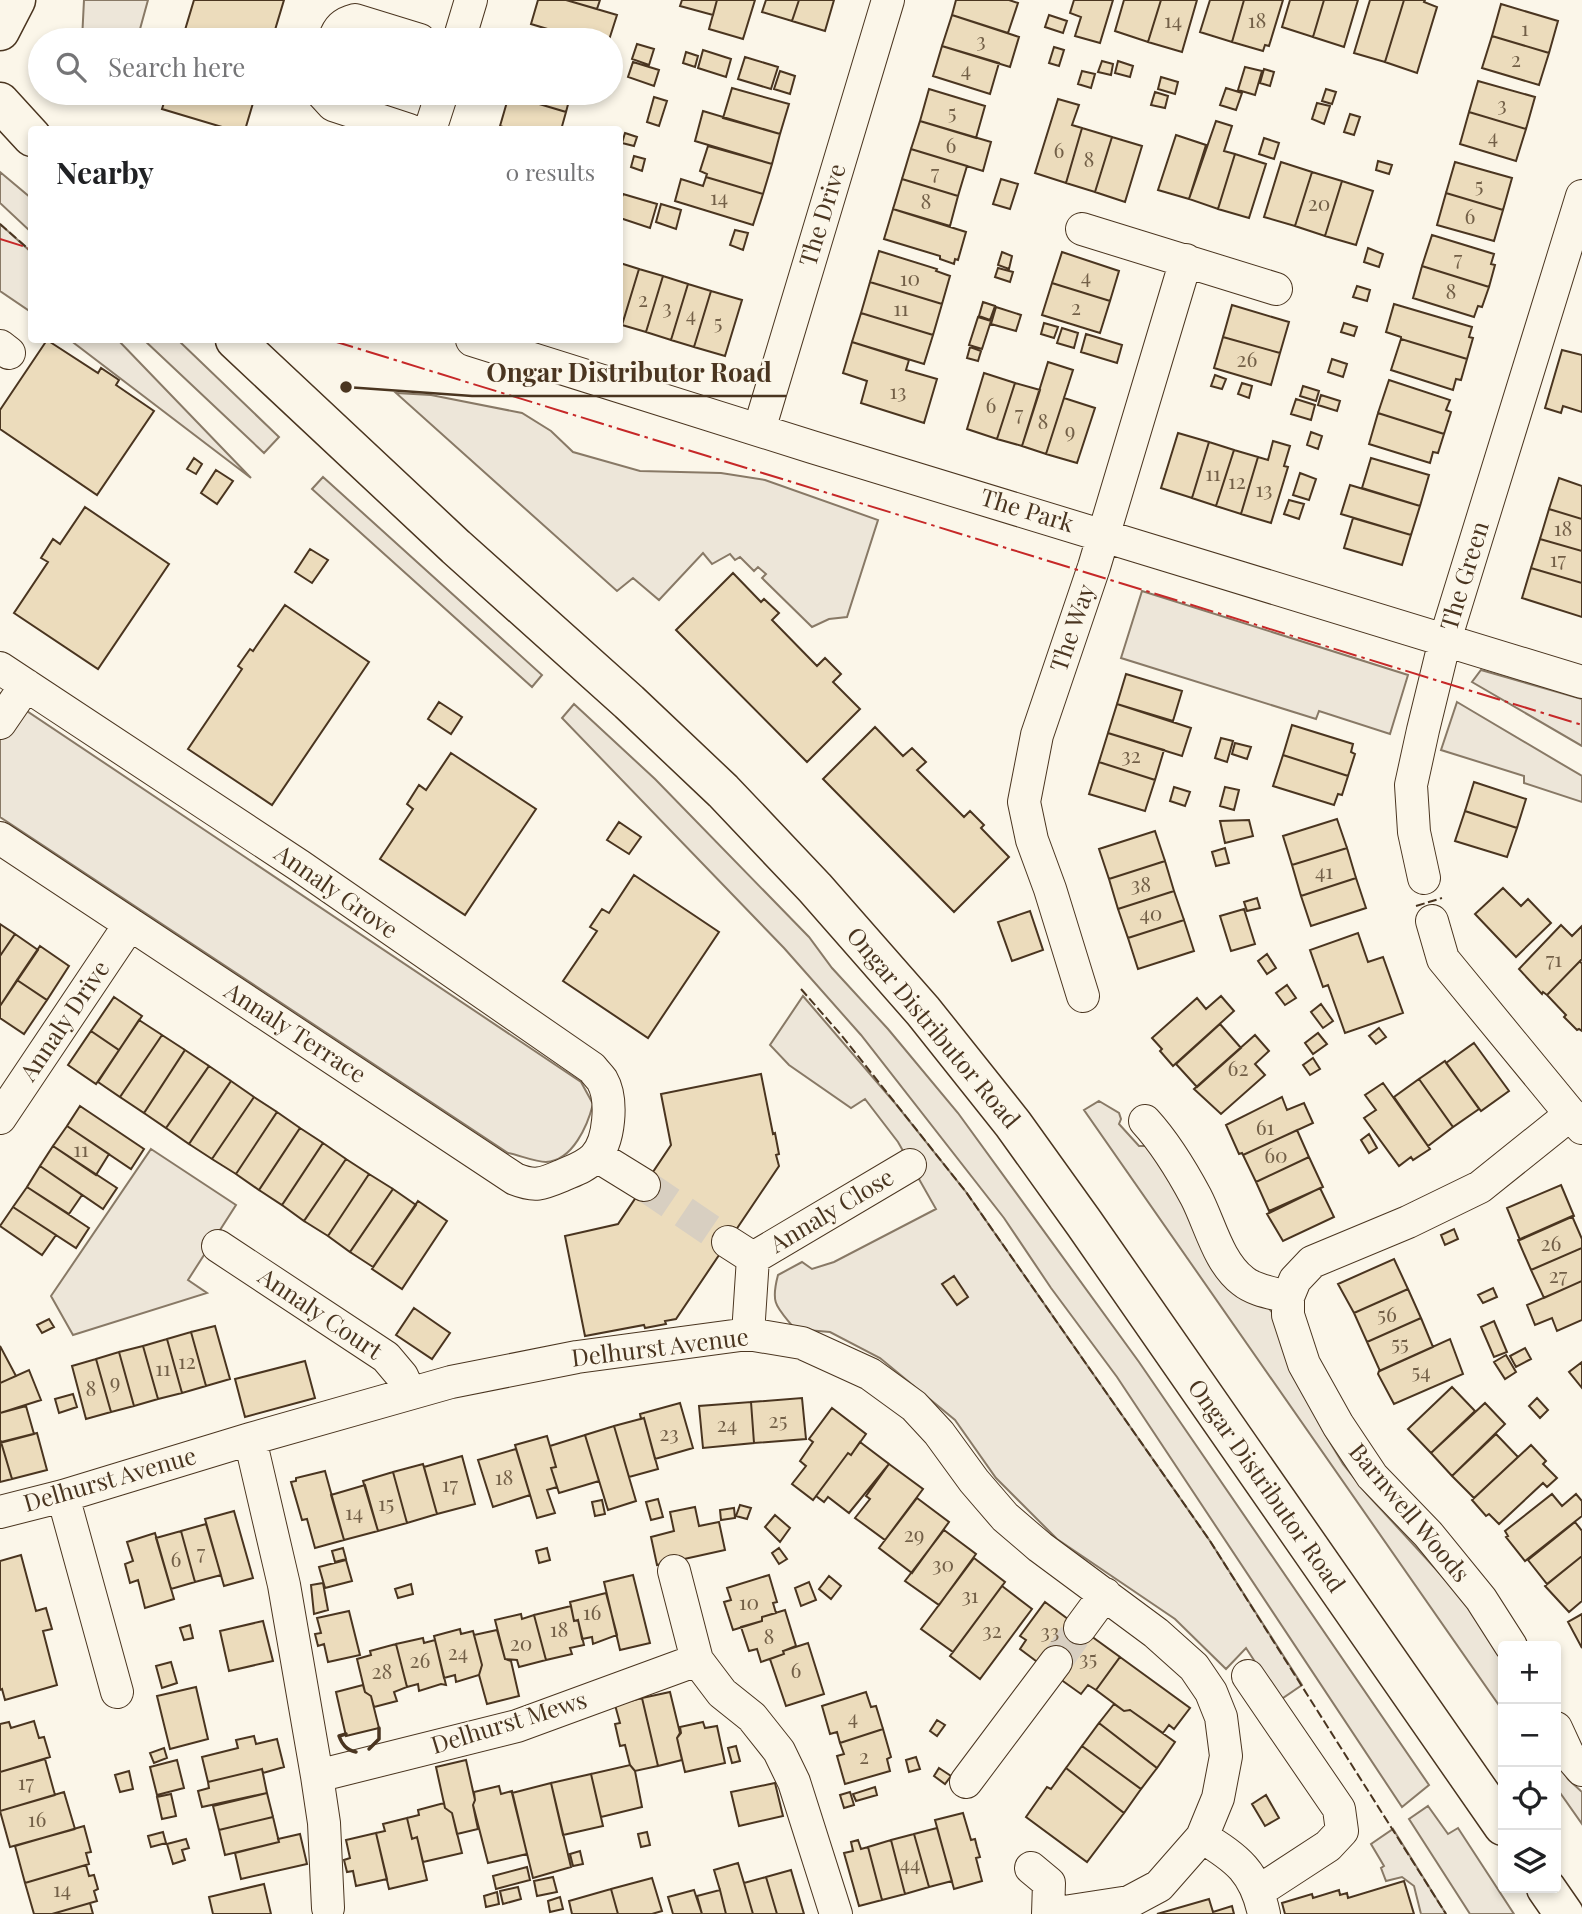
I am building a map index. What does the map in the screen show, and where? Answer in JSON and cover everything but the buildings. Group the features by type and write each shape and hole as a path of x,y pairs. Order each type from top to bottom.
{"street":[{"path":"0,31 16,0"},
{"path":"463,28 471,0"},
{"name":"The Drive","path":"759,430 888,0"},
{"path":"340,28 355,20 381,28"},
{"path":"0,102 28,133"},
{"path":"336,105 397,126"},
{"path":"431,126 438,105"},
{"name":"The Green","path":"1424,878 1415,832 1411,785 1445,640 1570,283 1582,195"},
{"path":"1082,229 1276,289"},
{"name":"The Way","path":"1083,996 1032,839 1024,802 1037,735 1094,567 1186,260"},
{"name":"Ongar Distributor Road","path":"238,343 723,791 815,888 923,1011 1013,1124 1077,1212 1498,1819"},
{"name":"The Park","path":"482,343 1582,682"},
{"name":"Annaly Grove","path":"0,668 300,866 592,1068 603,1082 609,1109 608,1125 597,1156"},
{"path":"0,723 26,685"},
{"name":"Annaly Terrace","path":"0,838 515,1179 531,1185 545,1183 578,1169 597,1156"},
{"path":"1146,1121 1166,1144 1197,1198 1225,1260 1234,1273 1245,1283 1289,1297 1295,1280 1312,1262 1408,1222 1480,1187 1577,1121 1443,960 1432,921"},
{"name":"Annaly Drive","path":"0,1118 131,924"},
{"path":"597,1156 644,1185"},
{"name":"Annaly Close","path":"748,1334 741,1250 910,1165"},
{"name":"Annaly Court","path":"218,1246 386,1357 402,1376 410,1393"},
{"name":"Barnwell Woods","path":"1289,1297 1288,1315 1304,1364 1338,1425 1372,1476 1427,1534 1481,1599 1508,1641"},
{"name":"Delhurst Avenue","path":"0,1512 63,1496 410,1393 577,1357 748,1334 802,1343 846,1362 890,1387 914,1406 939,1433 974,1481 1005,1517 1040,1547 1156,1633 1194,1667 1210,1692 1221,1717 1226,1756 1218,1798 1202,1837 1159,1886 1129,1902 1050,1914"},
{"path":"250,1439 284,1585 317,1776 324,1823 328,1908"},
{"path":"63,1496 117,1692"},
{"path":"674,1571 697,1660 722,1693 752,1717 779,1751 794,1782 836,1914"},
{"path":"1080,1628 1105,1594"},
{"name":"Delhurst Mews","path":"317,1776 517,1726 697,1660"},
{"path":"965,1782 1056,1662"},
{"path":"1202,1837 1233,1857 1250,1875 1262,1902 1342,1831 1339,1809 1248,1676"},
{"path":"1561,1738 1582,1770"},
{"path":"1031,1868 1049,1883 1050,1914"},
{"path":"1549,1893 1564,1914"}],"shaded area":[{"path":"84,0 148,0 140,28 83,28"},
{"path":"0,172 28,195 28,229 0,203"},
{"path":"0,224 28,249 28,310 0,291"},
{"path":"74,343 121,343 251,478"},
{"path":"147,343 181,343 279,437 264,453"},
{"path":"396,393 431,395 522,413 551,431 573,452 640,471 721,473 765,480 878,520 847,617 829,619 812,627 762,578 766,574 758,567 754,571 740,557 735,560 730,554 712,564 703,553 659,600 633,578 617,591"},
{"path":"323,477 542,675 532,687 312,489"},
{"path":"1142,591 1408,675 1390,734 1319,711 1316,719 1121,658"},
{"path":"1481,670 1582,699 1582,746 1472,682"},
{"path":"0,693 581,1082 593,1104 578,1140 564,1155 546,1162 508,1153 0,817"},
{"path":"1457,702 1582,776 1582,802 1524,783 1524,776 1441,750"},
{"path":"574,704 655,779 809,937 832,968 888,1029 958,1113 1139,1362 1429,1785 1402,1807 1117,1377 1051,1288 1004,1218 861,1035 784,948 562,718"},
{"path":"803,996 894,1102 966,1192 1210,1541 1302,1685 1280,1700 1246,1648 1226,1669 1175,1619 1057,1539 996,1478 955,1420 880,1358 830,1332 795,1329 780,1310 775,1299 778,1275 802,1262 812,1269 834,1262 936,1209 898,1142 865,1099 851,1108 789,1065 770,1045"},
{"path":"1099,1101 1119,1113 1119,1124 1139,1146 1147,1146 1274,1315 1325,1434 1343,1464 1465,1601 1498,1650 1498,1704 1084,1110"},
{"path":"151,1149 236,1205 188,1280 207,1293 73,1335 51,1296"},
{"path":"1561,1768 1582,1792 1582,1824 1561,1794"},
{"path":"1428,1806 1448,1834 1458,1828 1514,1914 1470,1914 1409,1819"},
{"path":"1393,1829 1446,1914 1421,1914 1414,1886 1402,1877 1386,1881 1381,1868 1384,1866 1371,1844"}],"tunnel":[{"path":"644,1185 728,1242"},
{"path":"1056,1662 1080,1628"}],"fence":[{"path":"0,224 28,248"},
{"path":"1416,906 1442,898"},
{"path":"801,989 842,1036 966,1192 1210,1541 1446,1914"}],"wall":[{"path":"369,1749 379,1739 379,1728"},
{"path":"346,1734 339,1736 342,1742 356,1752"}],"power":[{"path":"0,239 28,248"},
{"path":"340,343 1582,725"}],"place":[{"name":"Ongar Distributor Road","path":"346,387"}]}
